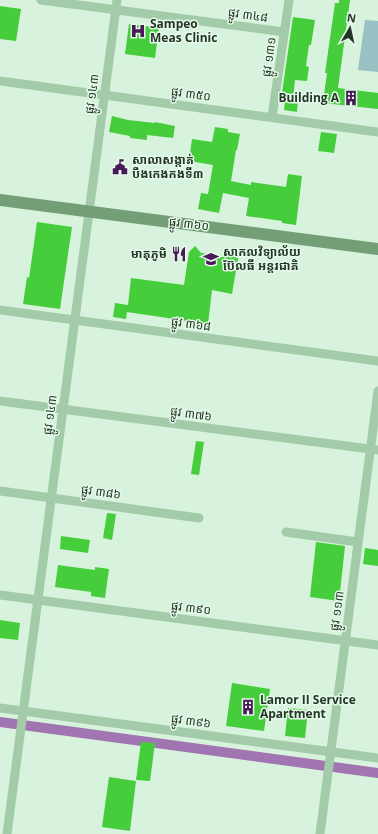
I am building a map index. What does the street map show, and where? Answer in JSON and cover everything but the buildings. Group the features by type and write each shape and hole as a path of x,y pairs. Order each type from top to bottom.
{"street":[{"name":"ផ្លូវ ៣៤៨","path":"41,0 284,32"},
{"name":"ផ្លូវ ១៤៣","path":"7,834 117,0"},
{"name":"ផ្លូវ ១៣១","path":"272,117 289,0"},
{"name":"ផ្លូវ ៣៥០","path":"0,81 378,132"},
{"name":"ផ្លូវ ៣៦០","path":"0,200 378,249"},
{"name":"ផ្លូវ ៣៦៨","path":"0,310 378,361"},
{"name":"ផ្លូវ ១១៣","path":"320,834 358,542 374,450 378,391"},
{"name":"ផ្លូវ ៣៧៦","path":"0,401 374,450"},
{"name":"ផ្លូវ ៣៨៦","path":"0,491 199,518"},
{"path":"286,532 358,542"},
{"name":"ផ្លូវ ៣៩០","path":"0,595 378,645"},
{"name":"ផ្លូវ ៣៩៦","path":"0,708 330,756 378,758"}],"shaded area":[{"path":"365,20 378,21 378,72 358,70"}],"waterway":[{"path":"0,722 378,773"}],"place":[{"name":"Sampeo Meas Clinic","path":"138,31"},
{"name":"Building A","path":"351,98"},
{"name":"សាលាសង្កាត់ បឹងកេងកងទី៣","path":"120,167"},
{"name":"មាតុភូមិ","path":"179,254"},
{"name":"សាកលវិទ្យាល័យ ប៊ែលធី អន្តរជាតិ","path":"211,259"},
{"name":"Lamor II Service Apartment","path":"248,707"}]}
